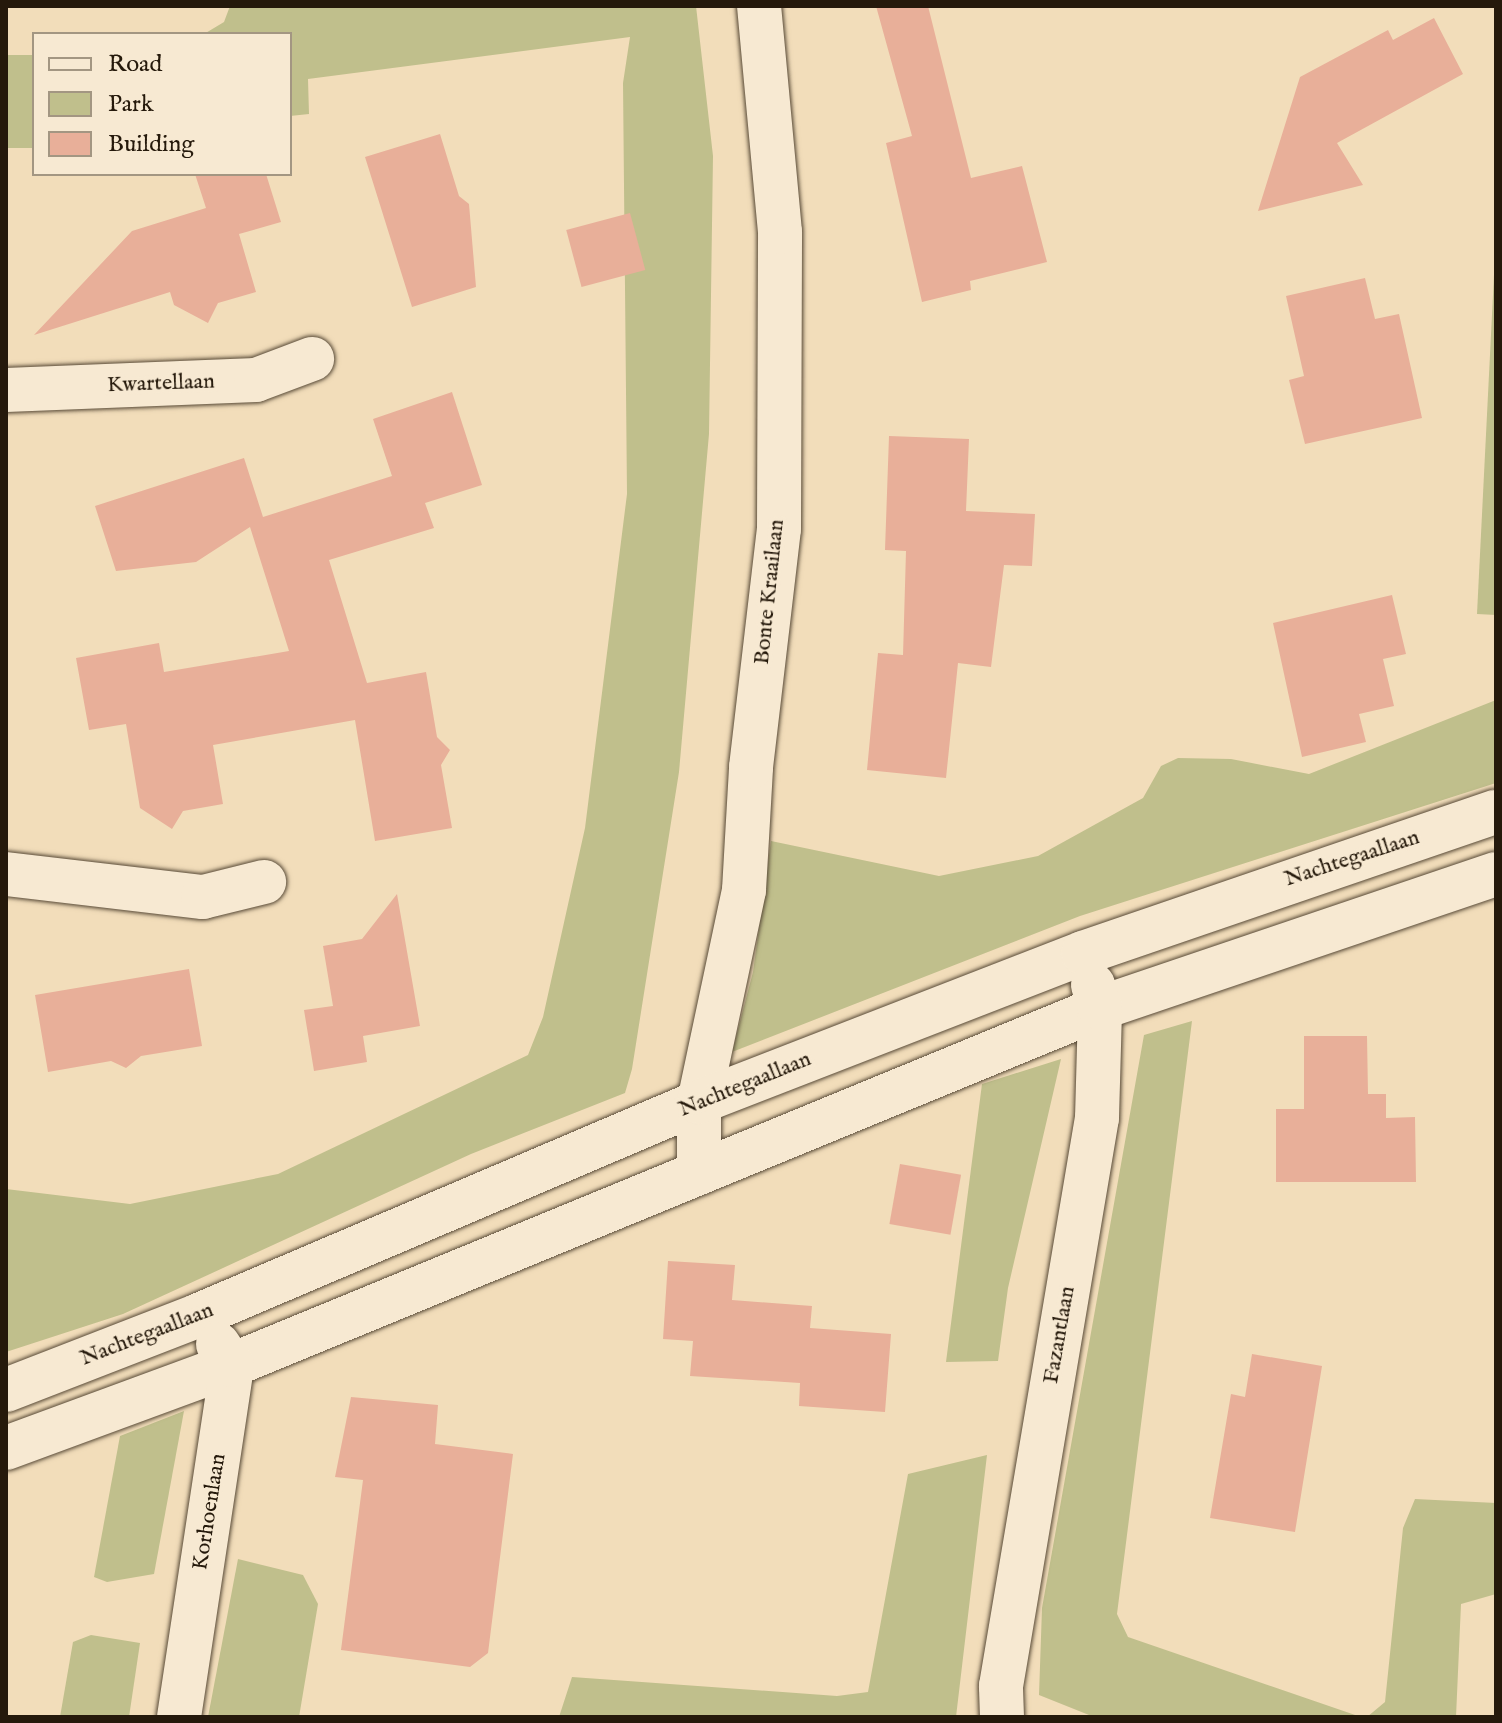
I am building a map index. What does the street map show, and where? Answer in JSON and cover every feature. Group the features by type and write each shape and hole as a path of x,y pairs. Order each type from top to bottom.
{"street":[{"name":"Bonte Kraailaan","path":"699,1173 699,1102 744,890 751,767 779,529 780,232 759,6"},
{"name":"Kwartellaan","path":"6,390 256,380 312,359"},
{"name":"Nachtegaallaan","path":"6,1390 199,1315 699,1102 1083,953 1496,812"},
{"path":"6,874 203,897 264,882"},
{"path":"6,1448 232,1365 1100,1008 1496,874"},
{"name":"Fazantlaan","path":"1002,1717 1001,1686 1097,1118 1100,1008 1083,953"},
{"path":"199,1315 232,1365"},
{"name":"Korhoenlaan","path":"179,1717 232,1365"}],"green space":[{"path":"230,6 696,6 713,156 709,434 679,772 632,1069 625,1093 471,1154 123,1314 6,1352 6,1189 130,1204 278,1174 528,1055 543,1017 585,828 627,494 623,83 630,37 308,79 309,114 292,116 292,32 207,32 224,22"},
{"path":"6,55 32,55 32,148 6,148"},
{"path":"1496,275 1496,615 1477,614"},
{"path":"1496,700 1496,783 1080,916 732,1052 753,972 771,841 939,876 1038,856 1143,798 1161,766 1178,758 1231,759 1309,774"},
{"path":"1192,1021 1117,1614 1128,1637 1361,1717 1094,1717 1039,1695 1042,1608 1144,1035"},
{"path":"1061,1059 1008,1288 998,1361 946,1362 982,1084"},
{"path":"184,1411 154,1574 107,1582 94,1577 120,1436"},
{"path":"987,1455 956,1717 559,1717 572,1677 837,1696 868,1692 908,1474"},
{"path":"1415,1499 1496,1503 1496,1594 1461,1604 1456,1717 1367,1717 1385,1702 1403,1528"},
{"path":"238,1559 303,1575 318,1604 299,1717 208,1717"},
{"path":"91,1635 140,1643 129,1717 60,1717 73,1642"}],"building":[{"path":"876,6 928,6 971,178 1022,166 1047,262 970,281 971,290 922,302 886,143 912,136"},
{"path":"1434,18 1463,74 1337,143 1363,185 1258,211 1300,77 1388,30 1393,40"},
{"path":"440,134 459,196 469,204 476,287 412,307 365,157"},
{"path":"196,176 267,176 281,222 239,234 256,292 218,303 208,323 174,305 170,292 34,335 132,231 206,208"},
{"path":"630,213 645,270 582,287 566,230"},
{"path":"1365,278 1375,319 1399,314 1422,418 1305,444 1289,380 1304,376 1286,296"},
{"path":"452,392 482,485 425,503 434,528 329,560 367,683 426,672 437,737 450,750 441,765 452,828 375,841 355,720 213,745 223,804 183,811 172,829 140,808 126,724 89,730 76,658 159,643 164,672 289,651 250,527 196,562 116,571 95,506 244,458 263,517 392,476 373,419"},
{"path":"889,436 969,439 966,511 1035,514 1032,566 1004,565 991,667 958,663 946,778 867,770 878,653 903,655 906,551 885,550"},
{"path":"1392,595 1406,654 1383,659 1394,706 1359,714 1366,742 1302,757 1273,623"},
{"path":"397,894 420,1026 363,1036 367,1062 314,1071 304,1010 333,1006 323,946 362,939"},
{"path":"189,969 202,1046 141,1056 126,1068 111,1061 48,1072 35,995"},
{"path":"1304,1036 1367,1036 1368,1094 1386,1094 1386,1118 1415,1117 1416,1182 1276,1182 1276,1109 1304,1109"},
{"path":"900,1164 961,1175 950,1235 889,1224"},
{"path":"668,1261 735,1265 732,1300 812,1306 810,1328 891,1334 885,1412 799,1406 800,1383 690,1376 693,1341 663,1339"},
{"path":"1252,1354 1322,1366 1295,1532 1210,1518 1231,1394 1245,1397"},
{"path":"351,1397 438,1405 435,1444 513,1454 488,1653 470,1667 341,1650 363,1480 335,1477"}]}
